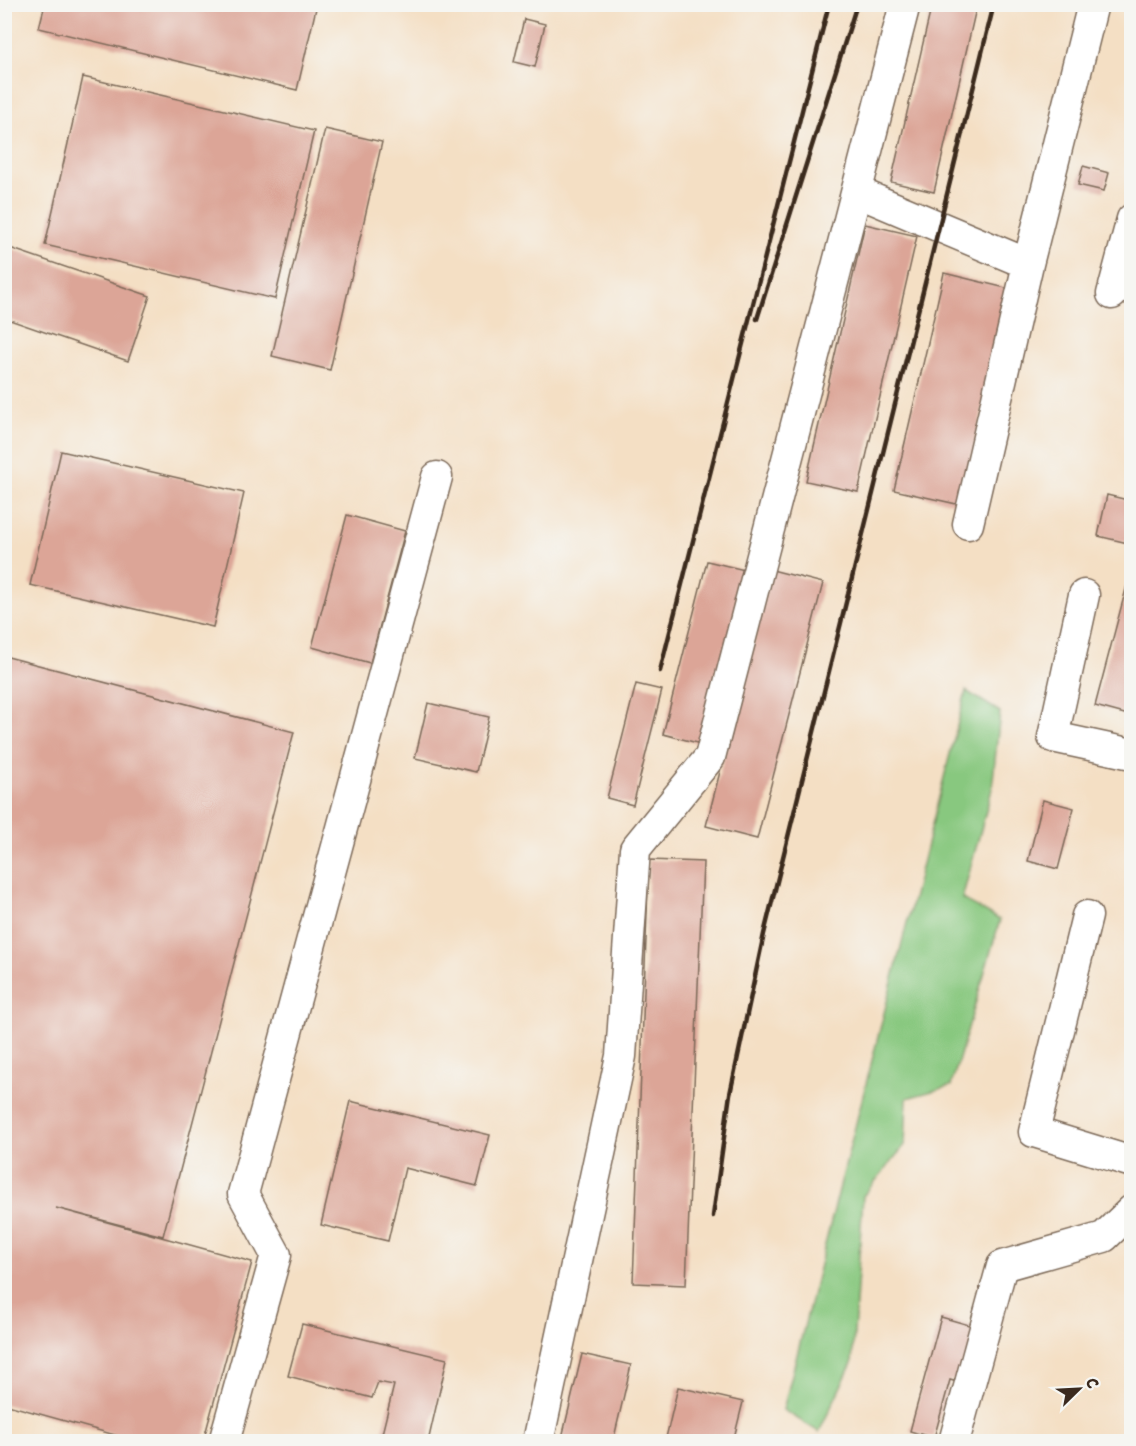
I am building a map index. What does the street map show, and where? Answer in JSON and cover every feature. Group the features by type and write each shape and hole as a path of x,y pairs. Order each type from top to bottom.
{"lane":[{"path":"538,1442 621,1056 635,849 710,757 905,4"},
{"path":"968,524 1028,264 1093,4"},
{"path":"857,192 1028,264"},
{"path":"1112,294 1131,219"},
{"path":"224,1442 276,1255 243,1194 437,477"},
{"path":"1084,595 1053,737 1131,754"},
{"path":"1087,916 1034,1132 1131,1162"},
{"path":"954,1442 1002,1266 1104,1237 1131,1210"}],"green space":[{"path":"966,691 1000,712 992,789 962,899 1000,920 951,1086 907,1098 905,1145 863,1196 852,1363 819,1432 783,1410"}],"building":[{"path":"45,4 317,4 297,90 39,28"},
{"path":"932,4 977,4 934,192 891,182"},
{"path":"524,19 545,24 535,67 514,62"},
{"path":"83,77 314,131 275,299 45,245"},
{"path":"325,129 382,142 330,370 272,356"},
{"path":"1083,166 1109,173 1104,191 1078,185"},
{"path":"865,224 917,236 858,492 806,481"},
{"path":"4,246 150,296 128,361 4,318"},
{"path":"944,273 1010,289 961,505 894,490"},
{"path":"61,451 244,493 213,627 30,585"},
{"path":"1107,495 1132,501 1132,544 1098,536"},
{"path":"347,515 405,531 370,663 312,647"},
{"path":"707,561 753,572 709,746 663,734"},
{"path":"772,570 823,583 757,839 706,826"},
{"path":"1132,570 1132,716 1095,706"},
{"path":"4,656 294,732 163,1236 56,1208 252,1262 203,1442 140,1442 4,1404"},
{"path":"636,684 662,690 633,805 607,798"},
{"path":"428,703 489,717 476,772 415,758"},
{"path":"1043,800 1074,808 1058,869 1028,861"},
{"path":"649,860 703,862 686,1285 633,1283"},
{"path":"350,1101 490,1135 477,1186 405,1168 388,1241 321,1225"},
{"path":"941,1317 976,1327 961,1383 950,1380 934,1438 910,1431"},
{"path":"302,1324 447,1359 428,1442 380,1442 394,1385 378,1382 372,1398 288,1376"},
{"path":"582,1354 631,1365 613,1442 561,1442"},
{"path":"678,1387 743,1402 733,1442 665,1442"}],"railway":[{"path":"660,671 829,4"},
{"path":"757,319 857,4"},
{"path":"713,1216 730,1094 764,934 994,4"}]}
